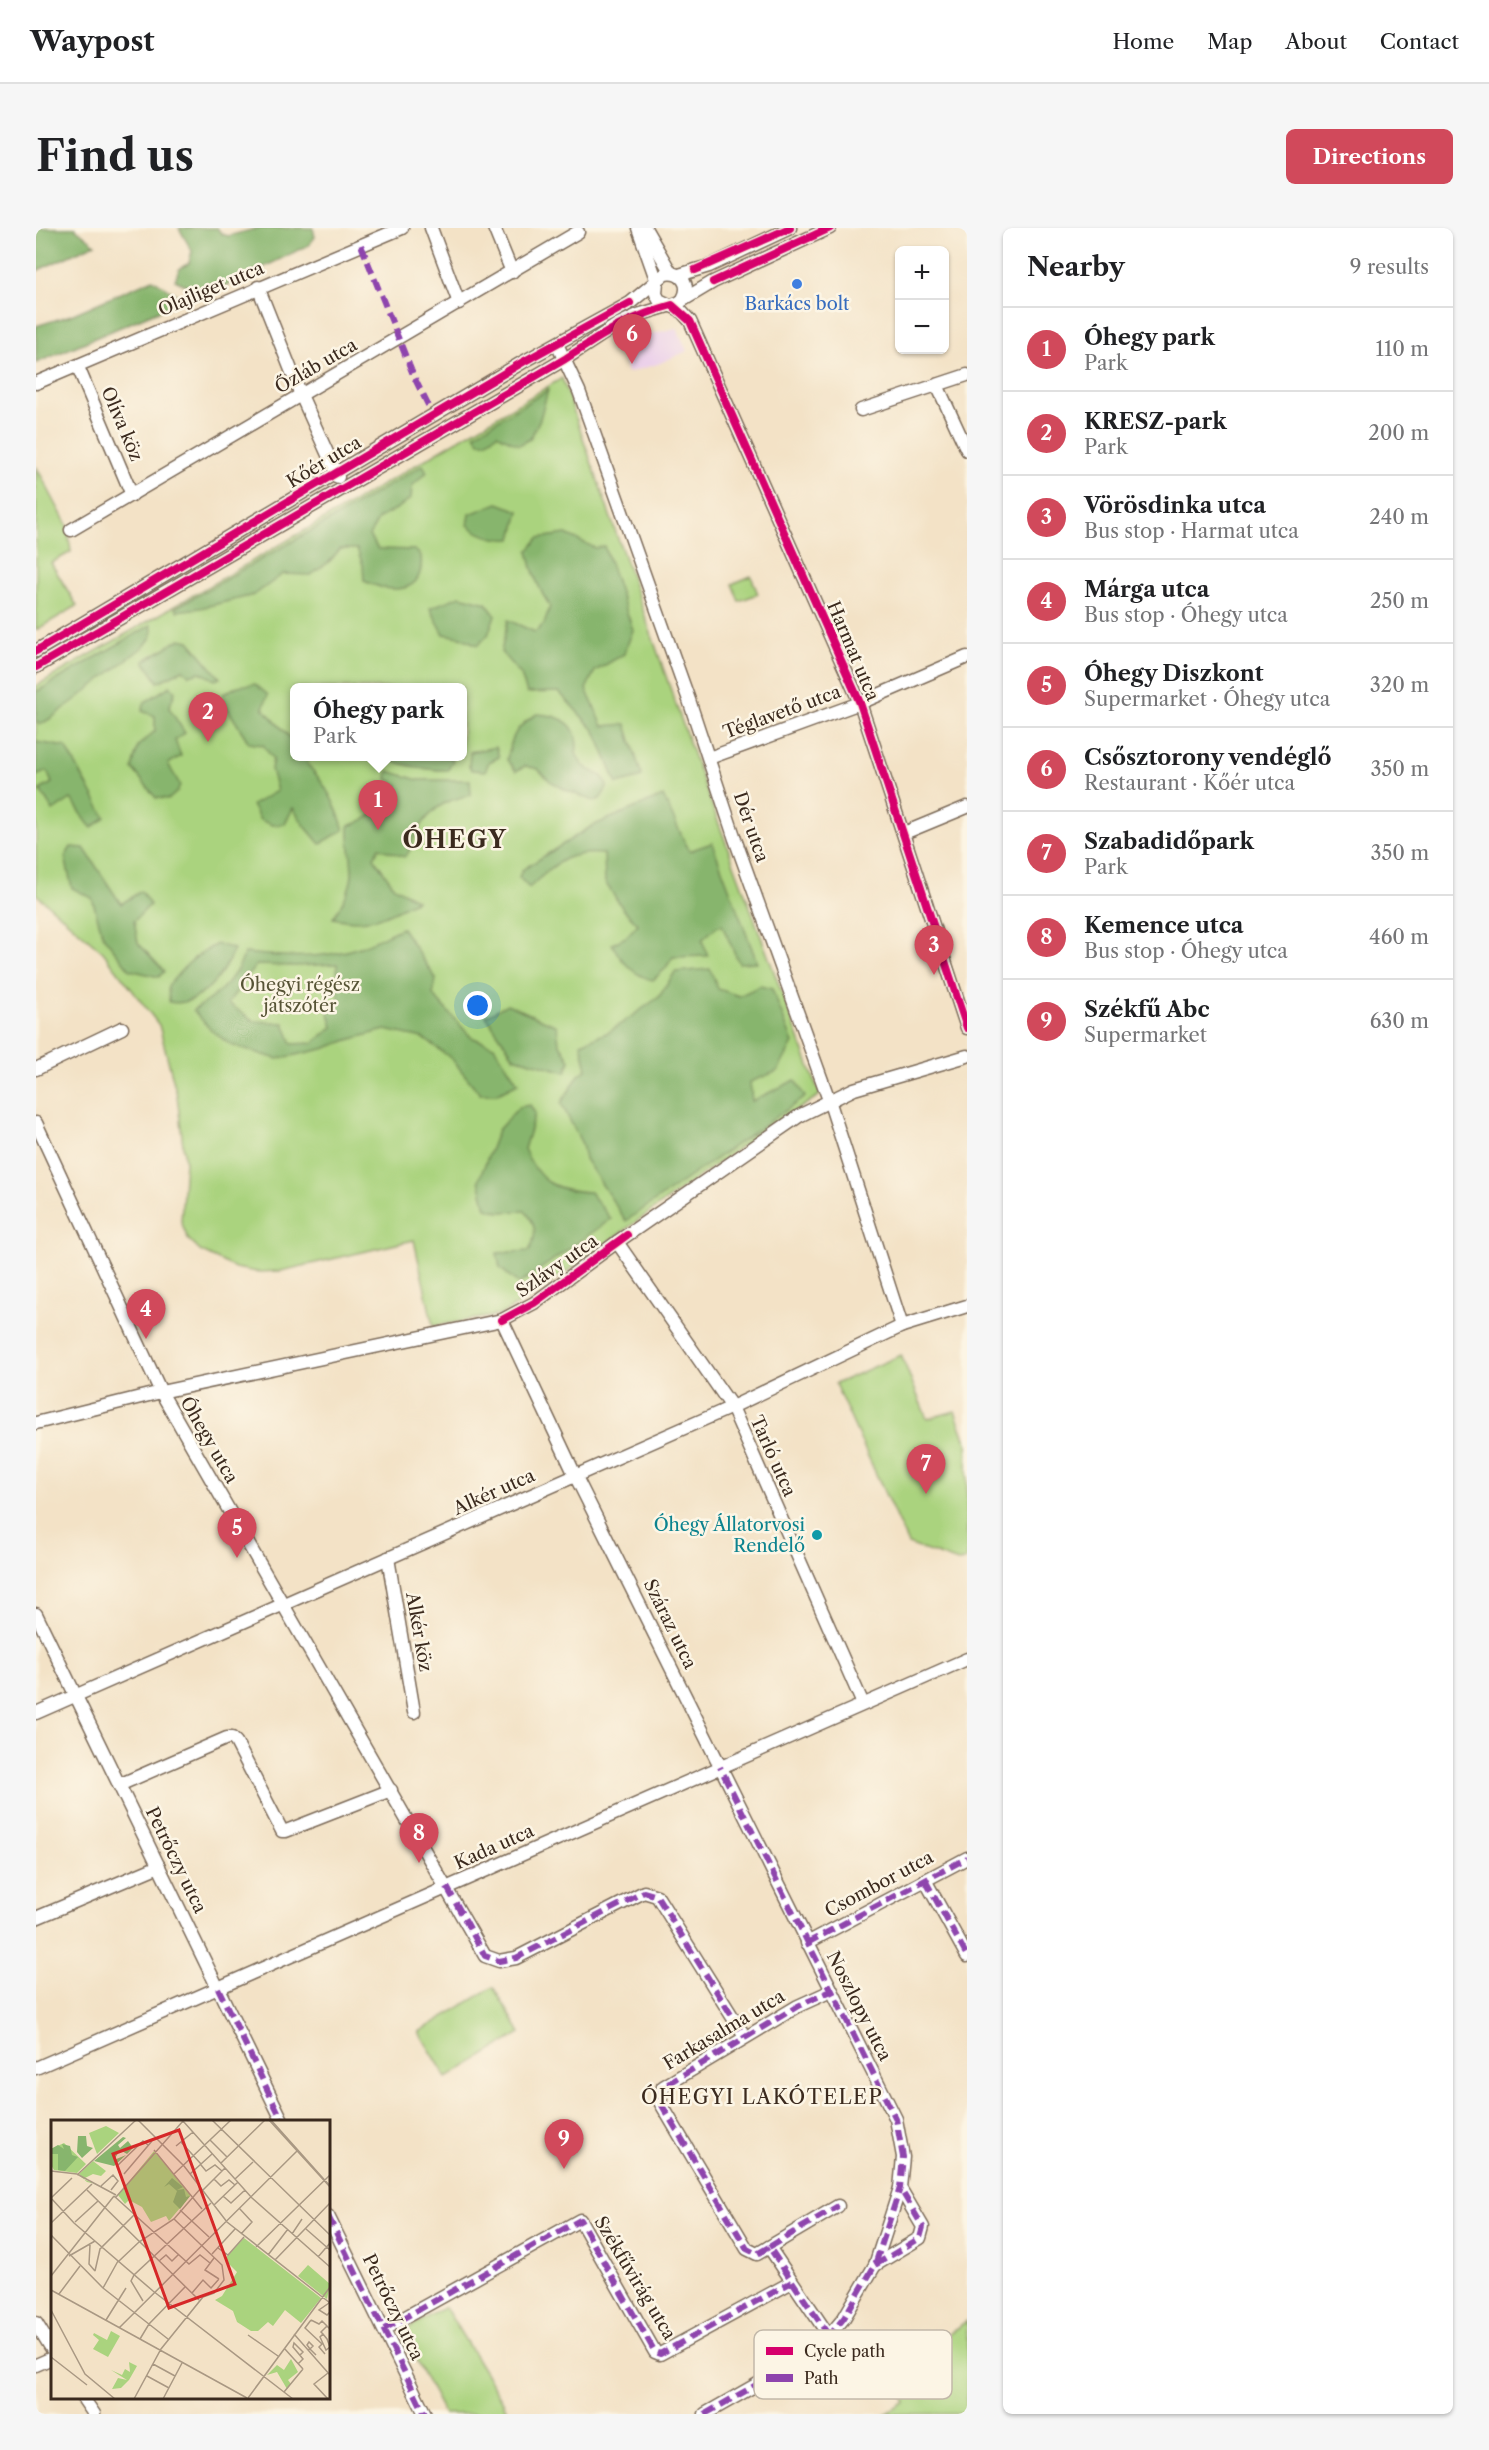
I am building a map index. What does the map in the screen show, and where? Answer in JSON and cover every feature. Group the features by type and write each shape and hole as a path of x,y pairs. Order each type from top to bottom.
{"street":[{"name":"Olajliget utca","path":"36,383 78,367 258,287 402,228"},
{"path":"431,228 459,303"},
{"path":"494,228 512,272"},
{"name":"Harmat utca","path":"638,228 657,282 655,288 659,300 672,305 690,321 860,703 967,1028"},
{"path":"645,228 675,274 687,286 683,299"},
{"path":"657,282 665,274 709,266 790,228"},
{"path":"672,305 713,282 830,228"},
{"name":"Őzláb utca","path":"71,530 578,232"},
{"name":"Kőér utca","path":"36,651 336,472 630,303 657,282"},
{"path":"258,287 302,395 344,487"},
{"name":"Kőér utca","path":"36,667 565,359 617,325 638,315 672,305"},
{"name":"Dér utca","path":"557,344 565,359 709,758 735,839 829,1100 902,1326"},
{"name":"Olíva köz","path":"78,367 132,495"},
{"path":"861,410 967,375"},
{"path":"937,385 967,450"},
{"name":"Téglavető utca","path":"709,758 860,703 967,657"},
{"path":"904,833 967,807"},
{"path":"36,1069 122,1028"},
{"name":"Szlávy utca","path":"36,1423 161,1392 502,1320 534,1303 617,1242 799,1116 854,1089 967,1056"},
{"name":"Óhegy utca","path":"36,1123 161,1392 485,1956 499,1961 516,1958 644,1892 657,1896 745,2037"},
{"name":"Tarló utca","path":"617,1242 732,1407 863,1704"},
{"name":"Alkér utca","path":"36,1713 732,1407 902,1326 967,1306"},
{"name":"Száraz utca","path":"502,1320 575,1475 807,1943"},
{"name":"Alkér köz","path":"388,1558 414,1712"},
{"name":"Petrőczy utca","path":"36,1614 283,2120"},
{"name":"Kada utca","path":"36,2068 967,1659"},
{"path":"119,1785 227,1738 232,1738 282,1831 286,1832 391,1790"},
{"name":"Csombor utca","path":"807,1943 967,1857"},
{"path":"36,1918 159,1866"},
{"path":"926,1881 967,1956"},
{"name":"Noszlopy utca","path":"807,1943 896,2119 903,2157 900,2188 875,2265 834,2330"},
{"name":"Farkasalma utca","path":"769,2247 757,2254 747,2249 660,2102 663,2087 798,2006 831,1991"},
{"name":"Noszlopy utca","path":"875,2265 920,2238 923,2227 900,2188"},
{"path":"825,2330 769,2247 838,2206"},
{"name":"Székfűvirág utca","path":"384,2329 580,2220 655,2352 660,2354 792,2282"},
{"name":"Petrőczy utca","path":"330,2223 425,2414"},
{"path":"36,2323 51,2347"},
{"path":"36,2366 51,2358"},
{"name":"Noszlopy utca","path":"705,2414 754,2386"},
{"path":"84,2399 94,2414"}],"shaded area":[{"path":"677,328 687,351 658,364 627,373 620,341"}],"green space":[{"path":"36,228 75,228 95,244 36,271"},
{"path":"179,228 217,228 222,234 228,236 259,228 313,228 315,237 309,245 207,295 175,280 179,269 189,263 192,251"},
{"path":"153,279 184,300 36,363 36,326 71,315"},
{"name":"Óhegyi régész játszótér","path":"562,378 697,765 820,1095 740,1147 533,1296 500,1315 433,1326 414,1240 281,1271 257,1272 235,1268 200,1251 188,1239 181,1222 185,1162 177,1095 159,1025 103,952 36,894 36,686 347,506"},
{"path":"548,390 540,419 530,439 519,445 497,434 486,442 479,442 475,434"},
{"path":"423,465 427,472 412,486 411,498 379,518 369,536 378,549 415,550 421,556 421,569 412,585 395,589 364,581 363,565 357,549 340,549 330,561 311,575 283,574 254,595 200,608 177,611 175,608 332,519"},
{"path":"36,466 67,525 71,552 51,563 77,606 36,630"},
{"path":"498,503 519,511 512,539 488,536 468,525 470,514"},
{"path":"566,534 595,548 604,546 633,630 624,654 595,671 586,689 603,726 626,724 642,777 617,784 595,731 559,692 527,693 521,675 501,652 508,620 535,632 544,624 550,606 536,580 528,551 539,538"},
{"path":"751,576 758,594 739,601 732,584"},
{"path":"460,596 486,603 495,615 488,635 478,645 460,637 444,634 430,608"},
{"path":"151,625 151,637 143,647 40,725 36,720 36,692"},
{"path":"180,639 189,641 220,678 215,680 200,672 189,675 183,670 158,682 144,661"},
{"path":"255,684 268,695 263,708 290,738 290,761 308,761 307,764 330,795 344,830 320,844 293,808 285,824 272,825 260,820 252,805 277,791 271,769 273,759 263,745 249,743 224,703 223,694 238,686"},
{"path":"170,686 175,692 169,708 185,733 175,740 181,756 168,764 180,785 177,792 169,799 156,798 132,768 138,746 155,731 155,716 142,711 145,702"},
{"path":"537,714 562,719 568,723 576,735 576,753 580,762 602,777 606,783 607,788 600,799 594,801 566,790 550,781 538,769 525,766 516,771 507,760 510,745 519,728"},
{"path":"36,742 66,747 105,817 92,828 71,799 53,811 40,790 52,783 47,771 36,776"},
{"path":"496,747 499,757 489,762 485,771 472,770 469,766 470,752"},
{"path":"394,761 452,761 448,770"},
{"path":"388,771 418,780 470,780 471,795 445,803 431,813 420,827 410,850 404,857 379,848 374,858 394,887 417,900 395,911 368,920 333,918 350,886 352,868 349,826 372,815 398,785 387,779"},
{"path":"663,796 689,851 712,843 757,962 739,963 722,925 716,927 702,940 708,956 673,957 665,969 653,980 646,978 628,967 612,944 626,937 638,924 623,909 605,882 604,854 580,854 562,860 529,888 519,877 522,870 592,826"},
{"path":"71,847 84,848 121,904 141,891 150,905 134,921 138,943 164,971 159,977 130,970 103,936 92,898 72,888 65,857"},
{"path":"402,928 436,979 433,995 471,1037 494,1046 518,1083 496,1094 480,1094 452,1059 423,1038 385,1030 323,1049 277,1059 231,1045 212,1031 193,1010 225,986 245,953 288,956 332,954 360,947","holes":["337,964 339,1001 328,1010 333,1027 313,1043 292,1044 284,1023 254,1021 228,1003 256,965"]},
{"path":"217,944 234,949 217,979 209,988 191,1000 180,1003 169,1002 168,986 195,957"},
{"path":"710,969 718,989 739,996 760,986 772,989 793,1043 778,1071 750,1082 752,1101 795,1080 805,1097 626,1221 585,1159 582,1144 561,1103 579,1075 587,1069 581,1043 609,1032 659,997 675,972"},
{"path":"507,1004 557,1026 559,1043 570,1060 566,1072 514,1057 486,1016"},
{"path":"530,1105 535,1113 524,1149 536,1170 542,1177 557,1186 590,1192 611,1219 519,1284 500,1268 497,1253 529,1251 534,1226 525,1211 500,1212 486,1208 479,1180 498,1130 519,1107"},
{"path":"901,1355 927,1419 955,1411 967,1444 967,1559 958,1562 908,1544 835,1384"},
{"path":"493,1987 521,2033 447,2078 419,2032"},
{"path":"445,2307 508,2414 444,2414 401,2332"},
{"path":"967,2321 967,2414 886,2414 905,2402 903,2399 952,2399 952,2331"}],"marked path":[{"path":"361,245 414,377 433,415"},
{"path":"720,1767 896,2119 903,2157 900,2188 875,2265 844,2318 834,2330"},
{"path":"807,1943 967,1858"},
{"path":"925,1880 967,1956"},
{"path":"447,1887 485,1956 499,1961 516,1958 644,1892 657,1896 745,2037"},
{"path":"218,1988 282,2120"},
{"path":"825,2330 769,2247 757,2254 747,2249 660,2102 663,2087 798,2006 831,1991"},
{"path":"875,2265 920,2238 923,2227 900,2188"},
{"path":"769,2247 838,2206"},
{"path":"330,2220 425,2414"},
{"path":"384,2329 580,2220 655,2352 660,2354 792,2282"},
{"path":"705,2414 754,2386"}],"cycle path":[{"path":"695,270 790,228"},
{"path":"713,282 830,228"},
{"path":"36,651 523,362 630,303"},
{"path":"36,667 604,335 642,315 672,305 690,321 860,703 967,1028"},
{"path":"502,1320 534,1303 627,1235"}],"place":[{"name":"Barkács bolt","path":"797,284"},
{"name":"Csősztorony vendéglő","path":"632,364"},
{"name":"KRESZ-park","path":"208,742"},
{"name":"Óhegy park","path":"378,830"},
{"name":"Vörösdinka utca","path":"934,975"},
{"name":"Márga utca","path":"146,1339"},
{"name":"Szabadidőpark","path":"926,1494"},
{"name":"Óhegy Állatorvosi Rendelő","path":"817,1535"},
{"name":"Óhegy Diszkont","path":"237,1558"},
{"name":"Kemence utca","path":"419,1863"},
{"name":"Székfű Abc","path":"564,2169"}],"district":[{"name":"ÓHEGY","path":"455,840"},
{"name":"ÓHEGYI LAKÓTELEP","path":"762,2097"}]}
